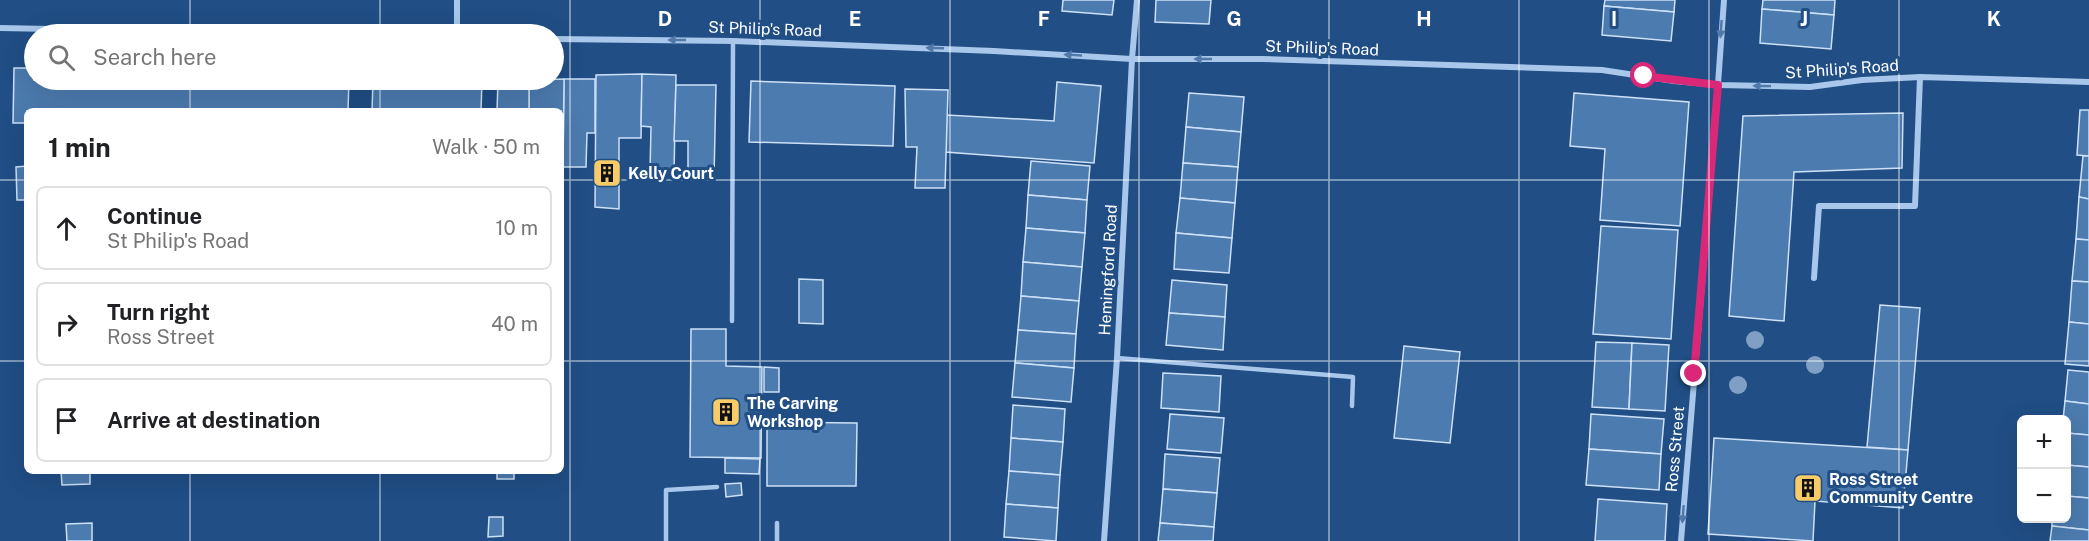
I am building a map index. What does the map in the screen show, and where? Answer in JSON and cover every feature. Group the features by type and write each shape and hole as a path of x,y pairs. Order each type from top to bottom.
{"street":[{"path":"457,0 458,24"},
{"name":"Hemingford Road","path":"1104,541 1117,358 1137,0"},
{"name":"Ross Street","path":"1681,541 1724,0"},
{"path":"0,28 24,28"},
{"name":"St Philip's Road","path":"564,39 734,41 1132,59 1262,59 1602,70 1718,85 1810,87 1862,80 1920,77 2089,82"},
{"path":"1814,278 1819,206 1915,206 1920,77"}],"lane":[{"path":"732,321 734,41"},
{"path":"1117,358 1353,377 1352,406"},
{"path":"666,541 666,490 717,487"},
{"path":"777,523 777,541"}],"building":[{"path":"1063,0 1114,0 1112,15 1062,11"},
{"path":"1156,0 1211,0 1209,24 1155,22"},
{"path":"1605,0 1675,0 1674,12 1604,6"},
{"path":"1763,0 1835,0 1834,15 1762,9"},
{"path":"1604,6 1674,12 1671,41 1602,35"},
{"path":"1762,9 1834,15 1831,49 1760,43"},
{"path":"14,68 24,68 24,90 349,90 348,108 24,108 24,123 13,123"},
{"name":"Kelly Court","path":"642,74 641,138 619,138 619,209 595,207 596,75"},
{"path":"642,74 676,75 674,173 650,172 651,127 641,126"},
{"path":"564,79 595,79 595,133 587,133 586,167 564,167"},
{"path":"751,81 895,86 893,146 749,142"},
{"path":"1057,82 1101,86 1094,163 945,152 947,115 1054,121"},
{"path":"676,85 716,85 714,178 688,177 688,141 674,141"},
{"path":"905,89 948,90 945,188 915,188 917,147 906,147"},
{"path":"373,90 482,90 481,108 372,108"},
{"path":"498,90 529,90 529,108 497,108"},
{"path":"529,90 564,90 564,108 529,108"},
{"path":"1189,93 1244,97 1241,132 1186,127"},
{"path":"1574,93 1689,102 1680,226 1600,220 1605,149 1570,146"},
{"path":"2080,110 2089,110 2089,156 2077,155"},
{"path":"1903,113 1902,168 1794,172 1784,321 1729,316 1743,116"},
{"path":"1186,127 1241,132 1238,167 1183,163"},
{"path":"2083,156 2089,156 2089,199 2079,197"},
{"path":"1031,161 1090,166 1087,200 1028,195"},
{"path":"1183,163 1238,167 1235,203 1180,198"},
{"path":"24,166 24,200 17,200 16,167"},
{"path":"1028,195 1087,200 1085,233 1026,228"},
{"path":"2079,197 2089,199 2089,240 2076,239"},
{"path":"1180,198 1235,203 1232,238 1176,233"},
{"path":"1601,226 1678,230 1671,339 1593,334"},
{"path":"1026,228 1085,233 1082,267 1023,262"},
{"path":"1176,233 1232,238 1229,273 1174,269"},
{"path":"2076,239 2089,240 2089,282 2072,281"},
{"path":"1023,262 1082,267 1079,301 1021,296"},
{"path":"799,279 823,280 823,324 799,323"},
{"path":"1172,280 1227,285 1225,317 1169,313"},
{"path":"2072,281 2089,282 2089,324 2069,322"},
{"path":"1021,296 1079,301 1076,334 1018,330"},
{"path":"1880,305 1920,308 1908,450 1867,447"},
{"path":"1169,313 1225,317 1223,350 1166,345"},
{"path":"2069,322 2089,324 2089,366 2065,364"},
{"name":"The Carving Workshop","path":"691,329 726,329 726,366 762,367 761,458 690,457"},
{"path":"1018,330 1076,334 1074,368 1015,363"},
{"path":"1596,342 1632,343 1629,409 1592,407"},
{"path":"1632,343 1669,345 1665,411 1629,409"},
{"path":"1404,346 1460,352 1450,443 1394,438"},
{"path":"1015,363 1074,368 1071,402 1012,397"},
{"path":"764,367 779,368 779,392 764,392"},
{"path":"2068,370 2089,372 2089,404 2065,401"},
{"path":"1163,373 1221,376 1219,412 1161,408"},
{"path":"2065,401 2089,404 2089,435 2071,433 2071,415 2064,415"},
{"path":"1013,405 1065,409 1063,442 1011,438"},
{"path":"1170,414 1224,418 1221,453 1167,449"},
{"path":"1591,414 1664,419 1661,454 1589,449"},
{"path":"767,422 857,423 856,486 767,486"},
{"path":"2071,433 2089,435 2089,467 2071,465"},
{"path":"1011,438 1063,442 1060,475 1009,471"},
{"name":"Ross Street Community Centre","path":"1714,438 1908,450 1903,508 1815,501 1813,541 1708,534"},
{"path":"1589,449 1661,454 1659,490 1586,485"},
{"path":"1165,454 1220,458 1217,493 1163,489"},
{"path":"725,458 760,459 759,474 725,473"},
{"path":"2071,465 2089,467 2089,498 2071,496"},
{"path":"1009,471 1060,475 1058,508 1006,504"},
{"path":"61,474 90,474 90,484 62,485"},
{"path":"497,474 514,474 514,479 497,479"},
{"path":"741,483 742,495 726,497 725,484"},
{"path":"1163,489 1217,493 1214,527 1160,523"},
{"path":"2071,496 2089,498 2089,530 2052,526 2052,523 2071,523"},
{"path":"1598,499 1667,504 1665,541 1595,541"},
{"path":"1006,504 1058,508 1056,541 1004,537"},
{"path":"489,517 503,517 503,536 488,537"},
{"path":"92,523 92,541 67,541 66,524"},
{"path":"1160,523 1214,527 1213,541 1158,541"},
{"path":"2052,526 2089,530 2089,541 2050,541"}],"place":[{"name":"Kelly Court","path":"607,173"},
{"name":"The Carving Workshop","path":"726,412"},
{"name":"Ross Street Community Centre","path":"1808,488"}],"route":[{"path":"1644,76 1718,85 1694,374"}]}
